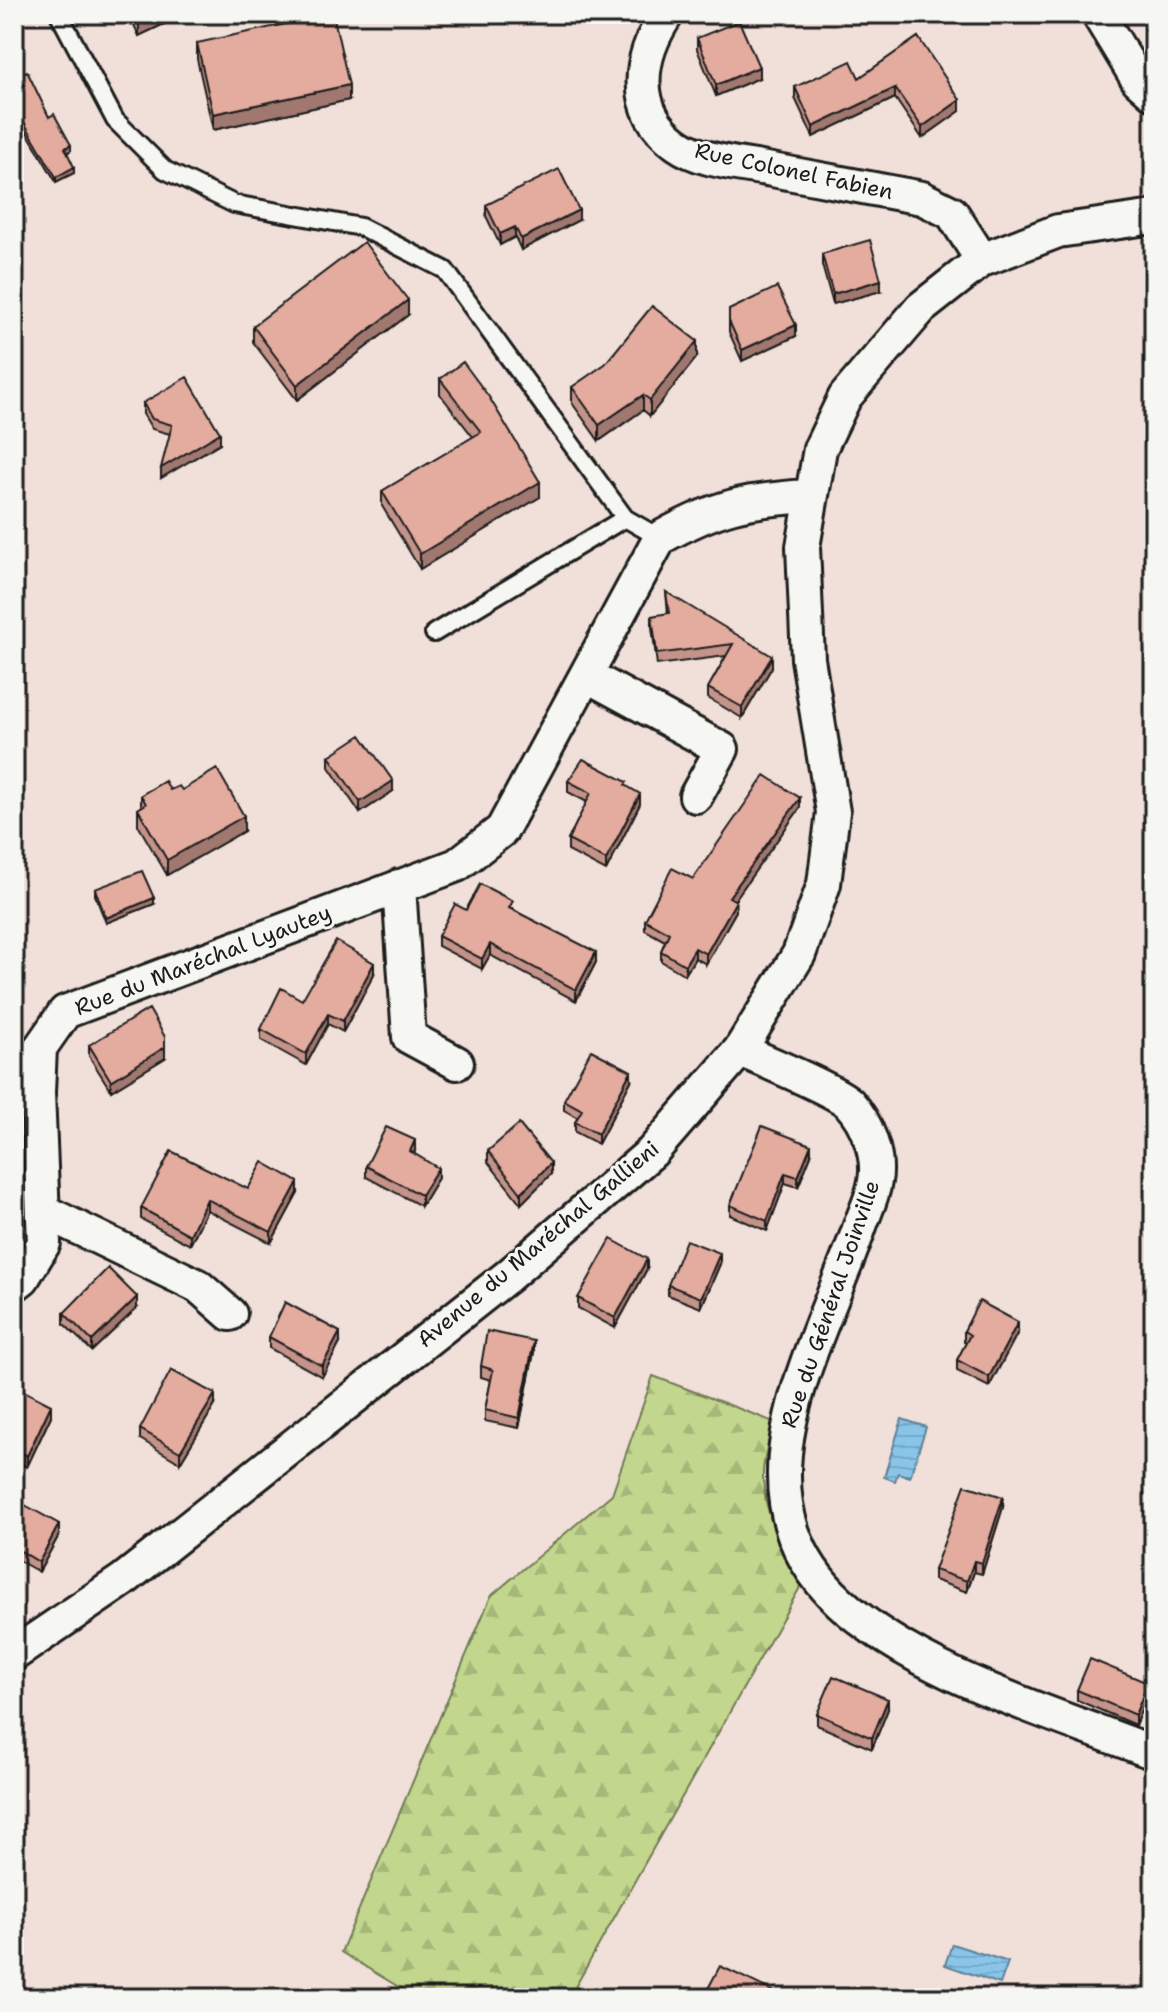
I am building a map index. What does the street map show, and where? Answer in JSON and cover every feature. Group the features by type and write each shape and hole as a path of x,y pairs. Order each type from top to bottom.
{"street":[{"name":"Rue Colonel Fabien","path":"667,14 642,68 644,94 656,123 678,145 719,160 922,198 952,213 982,260"},
{"path":"1098,14 1138,80 1154,94"},
{"name":"Avenue du Maréchal Gallieni","path":"14,1654 123,1580 508,1276 652,1152 740,1050 799,954 824,884 833,812 808,659 803,547 809,496 820,449 845,397 921,308 982,260 1058,231 1154,217"},
{"path":"660,538 697,517 749,499 809,496"},
{"name":"Rue du Maréchal Lyautey","path":"14,1285 23,1278 44,1243 38,1092 40,1048 65,1012 457,865 502,830 660,538"},
{"path":"586,675 722,749 696,796"},
{"path":"399,886 409,1037 457,1063"},
{"name":"Rue du Général Joinville","path":"740,1050 847,1101 869,1131 876,1178 849,1258 806,1362 784,1441 785,1502 805,1562 839,1602 896,1646 965,1678 1154,1753"},
{"path":"43,1211 198,1286 230,1314"}],"lane":[{"path":"59,14 115,120 165,170 234,204 361,227 445,270 625,518 660,538"},
{"path":"434,633 625,518"}],"green space":[{"path":"653,1376 774,1422 764,1464 764,1491 776,1532 803,1582 569,1998 417,1998 341,1952 491,1596 612,1494"}],"water":[{"path":"902,1419 926,1427 910,1477 898,1473 895,1481 884,1477"},
{"path":"952,1944 1008,1962 1000,1984 945,1965"}],"building":[{"path":"136,14 152,14 139,20"},
{"path":"333,14 349,85 213,114 197,43"},
{"path":"739,21 759,67 716,85 697,38"},
{"path":"918,37 960,100 922,127 895,88 813,127 795,87 851,61 859,78"},
{"path":"27,71 49,117 54,114 71,145 65,148 74,167 56,177 14,105 14,77"},
{"path":"559,169 579,210 521,239 515,227 500,234 486,205"},
{"path":"870,240 881,280 833,294 822,254"},
{"path":"364,242 408,300 297,385 253,326"},
{"path":"777,287 796,325 742,350 729,321 729,310"},
{"path":"652,306 697,341 650,400 643,395 599,425 572,387 605,364"},
{"path":"463,362 489,397 540,482 420,554 382,491 481,432 440,379"},
{"path":"187,377 220,433 161,468 172,425 152,419 143,403"},
{"path":"666,592 772,656 742,707 708,688 733,644 657,654 652,616 669,613"},
{"path":"361,735 393,781 360,802 329,756"},
{"path":"583,759 627,782 625,785 640,794 606,860 568,840 591,793 568,781"},
{"path":"217,769 244,816 167,860 138,809 146,804 141,795 165,781 170,790 179,786 182,790"},
{"path":"765,775 800,798 729,897 736,901 706,954 695,948 685,965 661,951 669,933 645,920 672,868 693,879"},
{"path":"142,871 154,898 106,918 95,889"},
{"path":"480,884 513,901 509,908 596,952 576,990 490,944 482,959 438,936 455,904 466,910"},
{"path":"336,941 374,963 343,1021 328,1014 306,1054 261,1029 281,988 302,1000"},
{"path":"149,1009 165,1037 165,1047 111,1081 89,1045"},
{"path":"591,1050 631,1071 598,1134 575,1122 582,1110 564,1100"},
{"path":"519,1124 551,1163 521,1193 488,1151"},
{"path":"762,1126 811,1145 798,1177 785,1173 767,1221 730,1205"},
{"path":"386,1127 415,1140 410,1151 438,1168 421,1195 366,1166"},
{"path":"171,1151 248,1189 263,1162 298,1182 271,1232 207,1199 190,1235 141,1208"},
{"path":"611,1239 647,1259 615,1318 578,1298"},
{"path":"686,1240 720,1253 701,1298 668,1285"},
{"path":"108,1268 137,1297 92,1341 64,1313"},
{"path":"979,1301 1018,1322 989,1377 957,1360 970,1335 964,1331"},
{"path":"285,1302 340,1332 322,1366 269,1337"},
{"path":"487,1331 534,1341 519,1418 485,1410 493,1370 481,1366"},
{"path":"171,1370 215,1394 180,1452 140,1429"},
{"path":"14,1386 51,1405 27,1456 14,1449"},
{"path":"965,1485 1003,1497 982,1563 974,1561 967,1581 934,1570"},
{"path":"14,1499 59,1524 39,1562 14,1547"},
{"path":"1090,1659 1148,1683 1135,1715 1077,1690"},
{"path":"833,1676 888,1699 872,1738 817,1714"},
{"path":"720,1966 783,1996 703,1998"}]}
